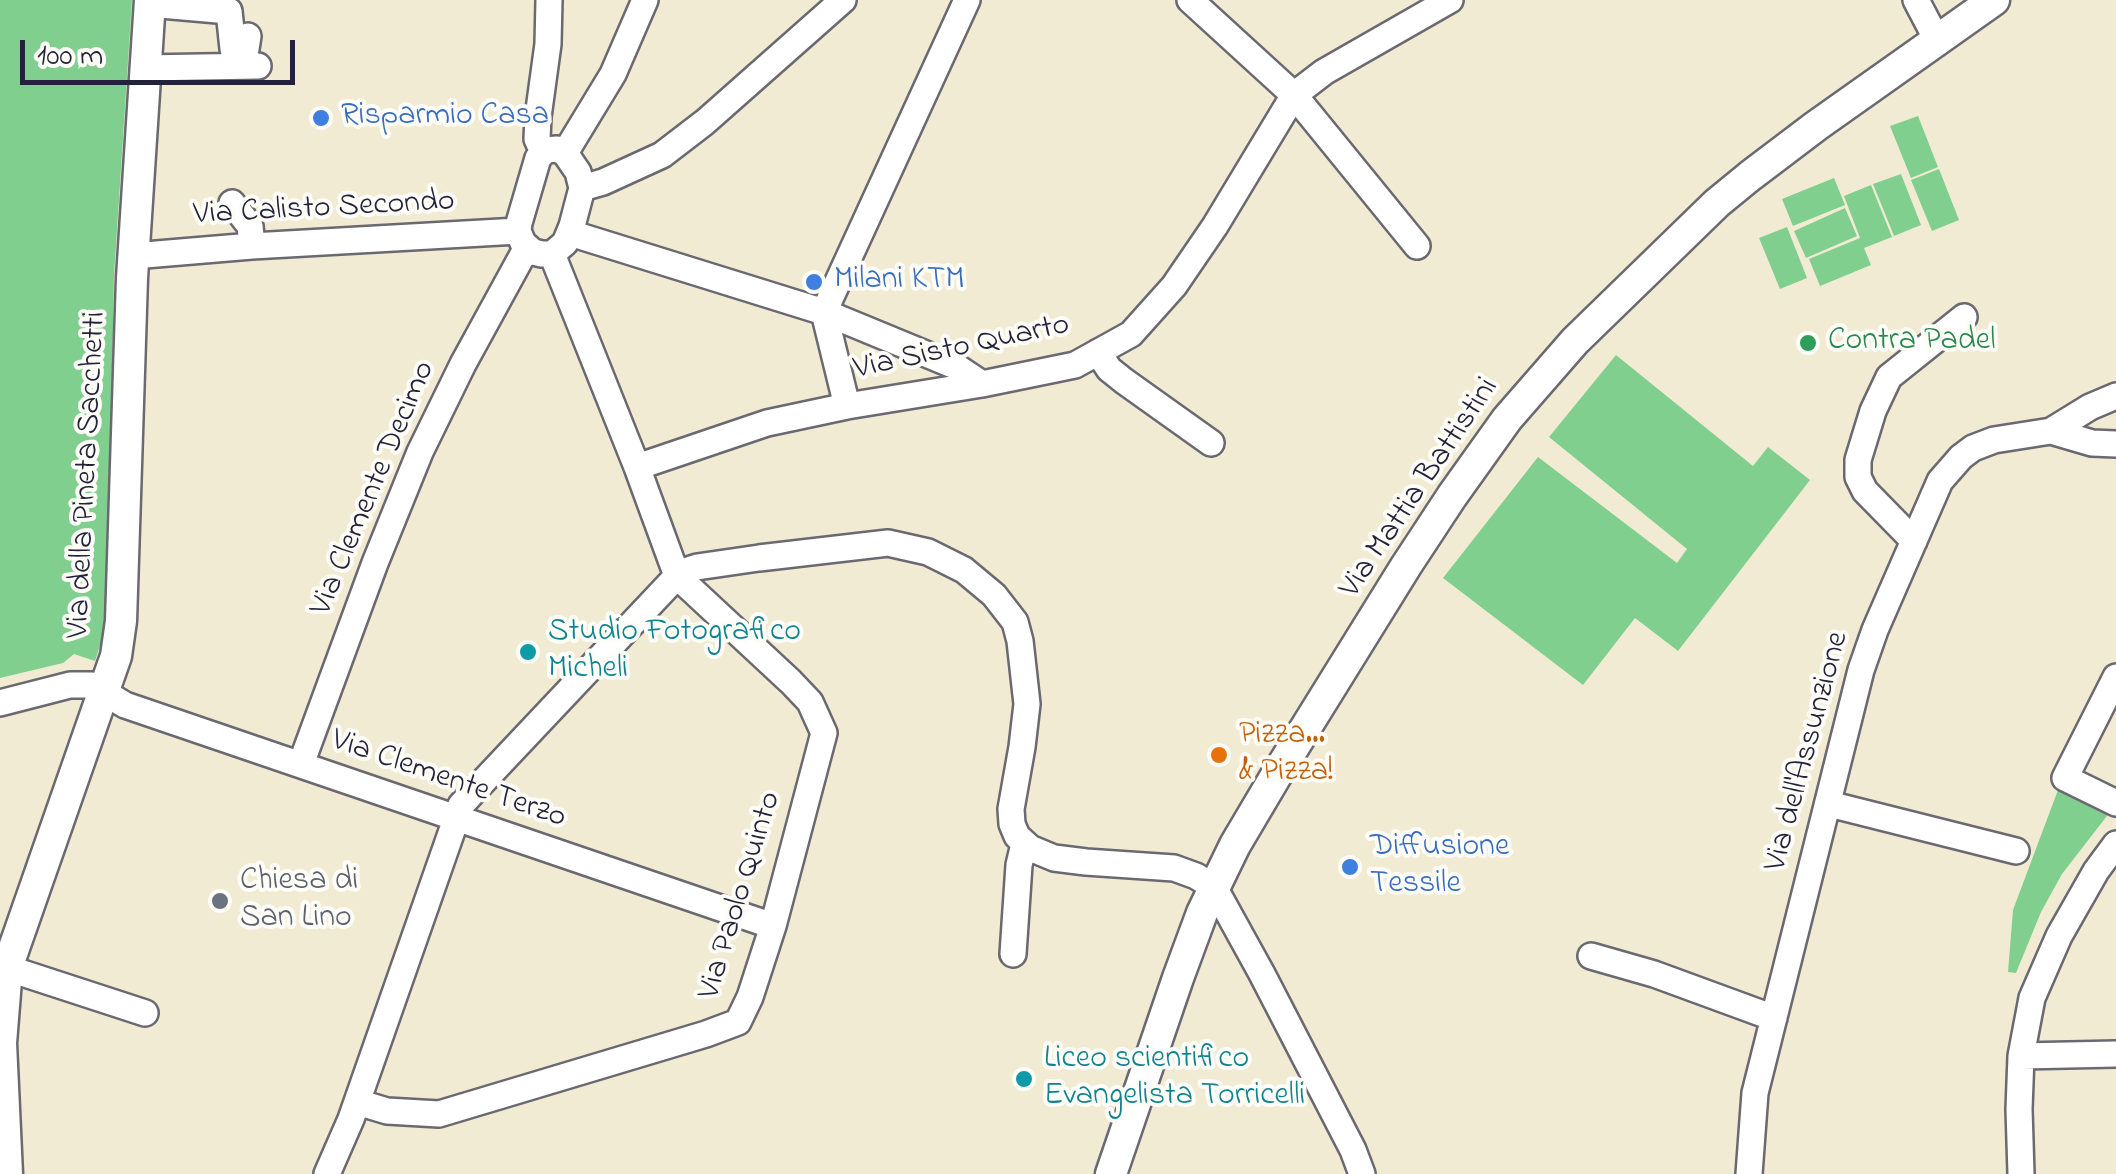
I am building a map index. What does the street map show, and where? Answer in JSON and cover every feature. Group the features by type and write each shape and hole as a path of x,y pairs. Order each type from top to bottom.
{"main road":[{"name":"Via Mattia Battistini","path":"1111,1174 1178,978 1214,888 1262,798 1406,566 1507,419 1616,299 1717,204 1816,126 1994,0"},
{"name":"Via della Pineta Sacchetti","path":"7,1174 1,1083 7,968 116,656 122,604 134,256 149,2"}],"street":[{"path":"550,0 537,140 578,172 582,188 570,234 552,254 677,576"},
{"path":"554,153 613,74 645,0"},
{"path":"582,188 662,155 843,0"},
{"path":"847,406 824,312 967,0"},
{"path":"1190,0 1294,95 1418,246"},
{"name":"Via Sisto Quarto","path":"637,468 766,423 1075,365 1130,334 1174,286 1294,95 1324,72 1450,0"},
{"path":"1916,0 1937,40"},
{"path":"149,2 229,11 233,49 246,49 248,36"},
{"path":"144,68 258,66"},
{"name":"Via Clemente Decimo","path":"301,764 420,452 522,239 530,181 554,153"},
{"path":"232,203 250,226 252,246"},
{"path":"570,234 824,312 954,366 982,384"},
{"name":"Via Calisto Secondo","path":"134,256 252,246 522,239 537,254 552,254"},
{"path":"1914,541 1865,492 1858,478 1858,460 1873,410 1890,378 1964,317"},
{"path":"1098,352 1109,369 1211,443"},
{"name":"Via dell'Assunzione","path":"1749,1174 1756,1094 1865,655 1940,482 1974,448 1994,440 2051,430 2116,396"},
{"name":"Via dell'Assunzione","path":"2051,430 2092,444 2116,444"},
{"path":"327,1174 357,1102 461,806 677,576 705,566 888,543 940,556 979,580 1014,622 1027,704 1012,799 1011,818 1017,836 1038,852 1067,860 1180,869 1214,888 1354,1150 1362,1174"},
{"name":"Via Paolo Quinto","path":"357,1102 388,1111 438,1114 738,1022 750,998 773,926 824,733 810,702 677,576"},
{"path":"2116,676 2065,778 2116,803"},
{"name":"Via Clemente Terzo","path":"0,703 86,684 125,705 773,926"},
{"path":"1829,804 2016,851"},
{"path":"1013,954 1018,865 1024,844"},
{"path":"2021,1174 2021,1056 2032,998 2059,936 2116,844"},
{"path":"1591,956 1654,974 1774,1018"},
{"path":"7,968 145,1013"},
{"path":"2021,1056 2116,1054"}],"green space":[{"path":"0,0 132,0 114,276 106,627 95,661 74,654 63,663 0,678"},
{"path":"1918,116 1938,167 1911,178 1890,126"},
{"path":"1939,169 1959,220 1932,231 1911,180"},
{"path":"1901,174 1921,225 1894,236 1873,184"},
{"path":"1834,178 1845,205 1793,226 1782,199"},
{"path":"1871,185 1892,237 1864,248 1871,265 1820,286 1809,259 1860,238 1844,196"},
{"path":"1845,208 1857,236 1806,258 1794,231"},
{"path":"1787,227 1807,278 1780,289 1759,238"},
{"path":"1616,355 1753,466 1768,447 1810,480 1678,651 1635,618 1583,685 1443,578 1538,457 1677,563 1687,549 1549,437"},
{"path":"2058,790 2110,812 2062,874 2041,912 2016,973 2008,972 2013,910"}],"place":[{"name":"Risparmio Casa","path":"321,118"},
{"name":"Milani KTM","path":"814,282"},
{"name":"Contra Padel","path":"1808,343"},
{"name":"Studio Fotografico Micheli","path":"528,652"},
{"name":"Pizza... & Pizza!","path":"1219,755"},
{"name":"Diffusione Tessile","path":"1350,867"},
{"name":"Chiesa di San Lino","path":"220,901"},
{"name":"Liceo scientifico Evangelista Torricelli","path":"1024,1079"}]}
